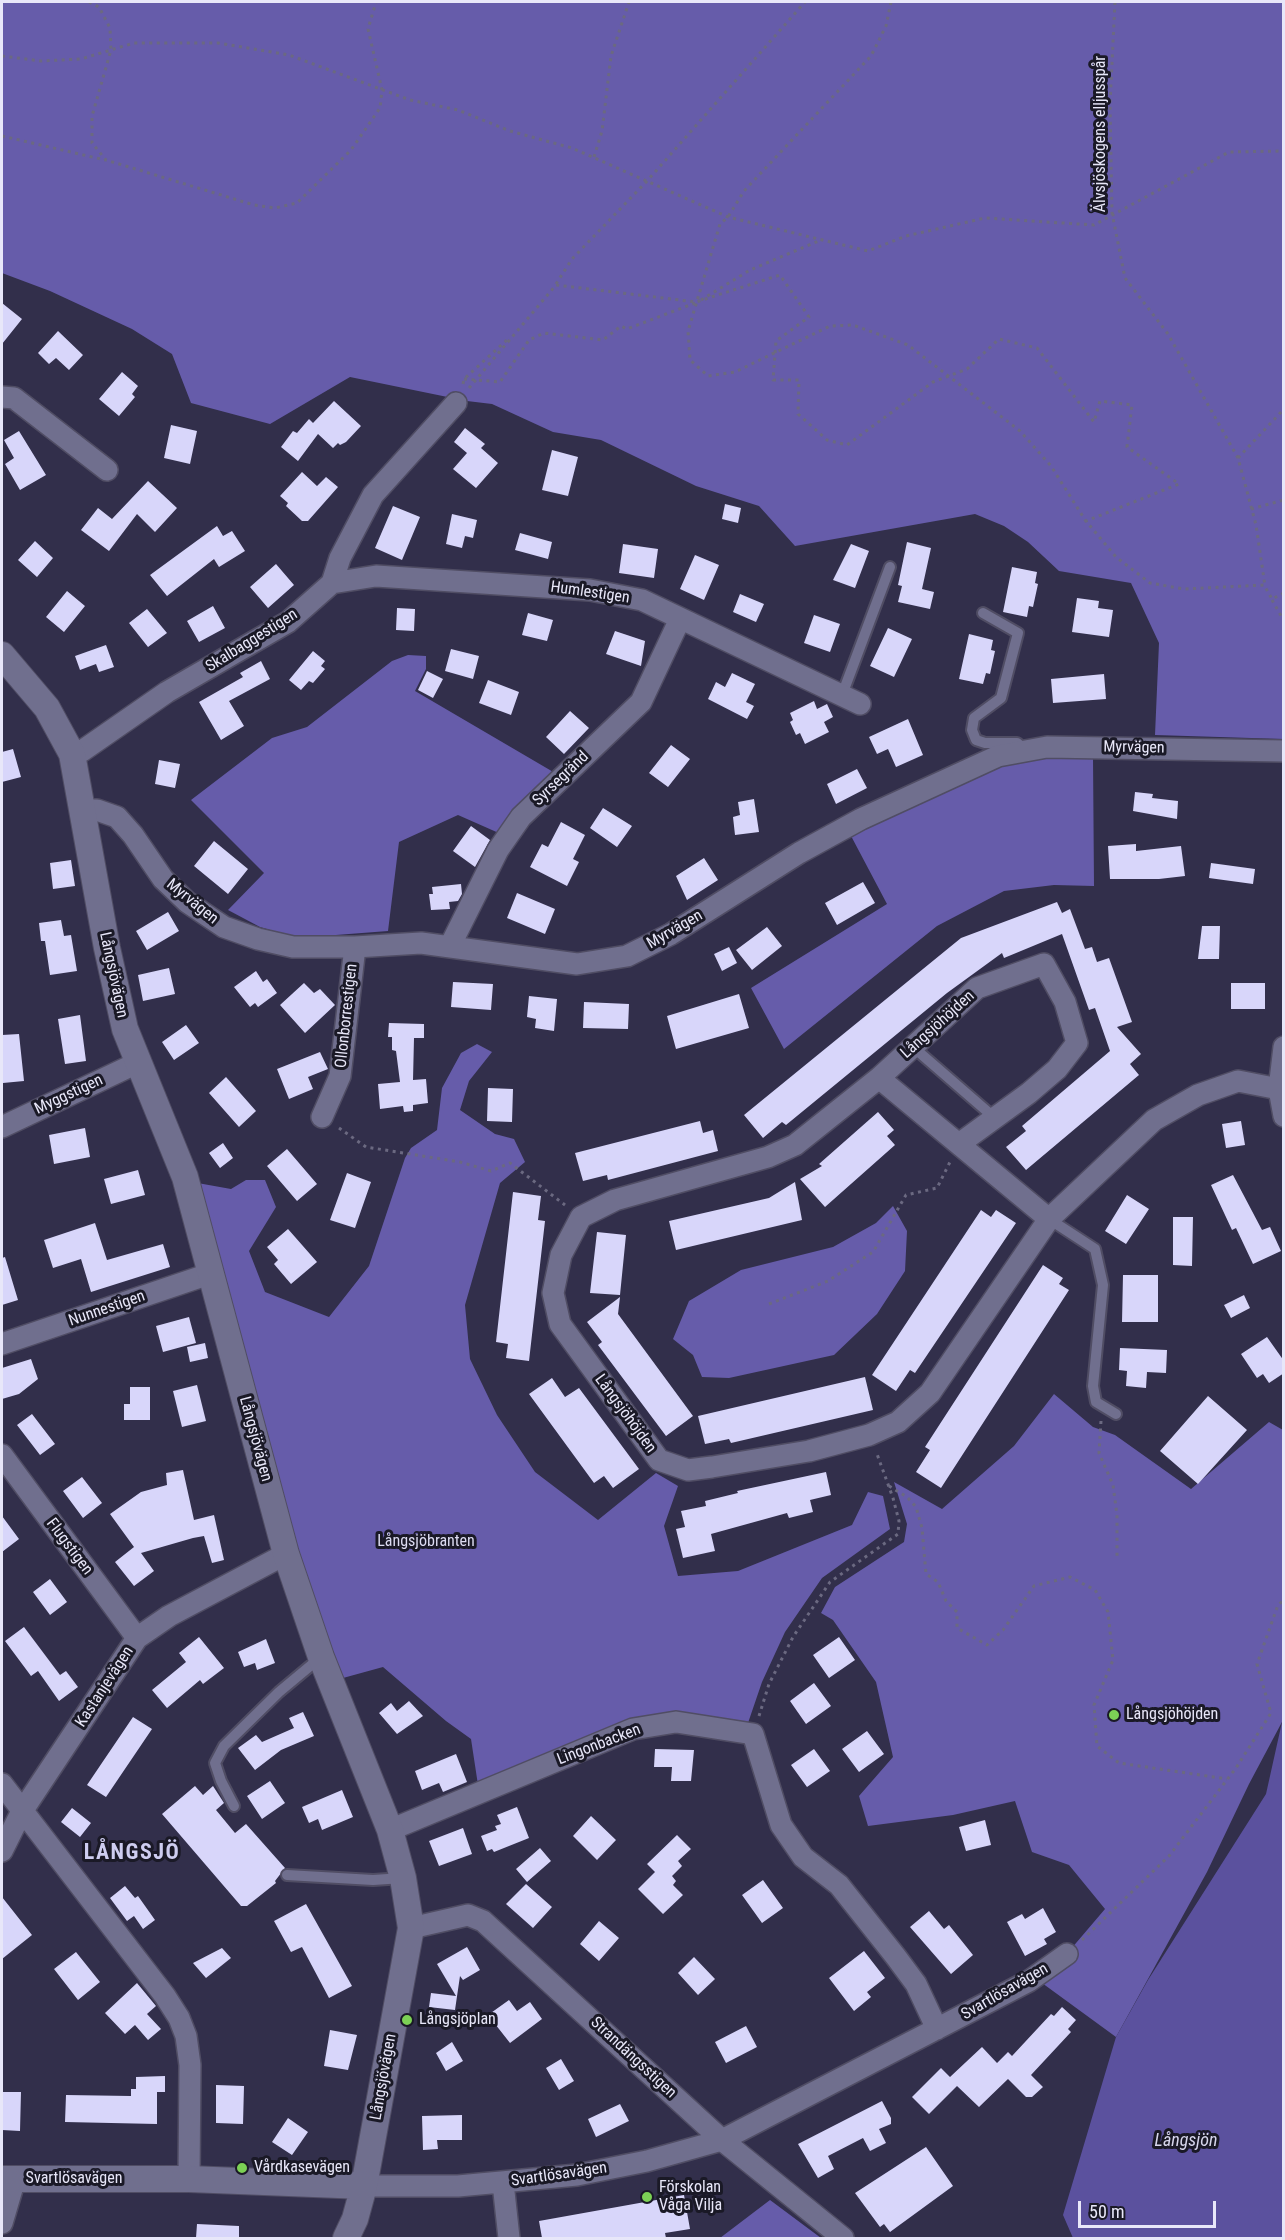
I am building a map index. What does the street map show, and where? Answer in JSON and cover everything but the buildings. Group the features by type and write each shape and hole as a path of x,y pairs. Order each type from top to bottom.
{"street":[{"path":"2,397 14,398 107,470"},
{"name":"Skalbaggestigen","path":"72,754 82,751 167,692 288,622 332,583 340,558 373,495 456,403"},
{"name":"Humlestigen","path":"332,583 376,576 590,590 642,600 851,699"},
{"name":"Syrsegränd","path":"450,946 498,850 521,817 641,702 680,619"},
{"name":"Långsjövägen","path":"2,655 47,708 72,754 107,948 125,1029 185,1177 286,1554 321,1657 390,1830 403,1878 411,1928 364,2186 355,2219 346,2238"},
{"name":"Myrvägen","path":"83,810 97,810 117,817 133,835 163,879 187,902 224,927 258,939 293,947 355,947 421,943 577,964 627,956 671,934 799,853 861,819 998,756 1059,747 1284,751"},
{"name":"Ollonborrestigen","path":"322,1117 340,1076 355,947"},
{"name":"Långsjöhöjden","path":"959,1144 996,1119 1057,1069 1077,1042 1065,1002 1044,964 977,988 879,1078 795,1146 768,1157 615,1200 581,1217 561,1254 554,1293 560,1324 658,1460 688,1470 809,1450 869,1435 898,1422 930,1394 1049,1219 1154,1120 1198,1095 1238,1081 1279,1089"},
{"path":"1284,1047 1279,1089 1284,1116"},
{"name":"Myggstigen","path":"2,1127 137,1063"},
{"path":"879,1078 1049,1219"},
{"name":"Nunnestigen","path":"2,1344 212,1273"},
{"name":"Flugstigen","path":"2,1455 137,1638"},
{"name":"Kastanjevägen","path":"2,1851 21,1813 137,1638 169,1616 286,1554"},
{"name":"Lingonbacken","path":"390,1830 633,1729 675,1722 753,1734"},
{"path":"753,1734 781,1825 803,1857 839,1885 896,1957 916,1984 937,2030"},
{"path":"2,1784 21,1813 165,1996 179,2018 186,2036 190,2065 189,2180"},
{"name":"Strandängsstigen","path":"411,1928 468,1915 483,1921 722,2140 843,2238"},
{"name":"Svartlösavägen","path":"8,2179 189,2180 364,2186 458,2186 503,2183 588,2172 647,2160 722,2140 1029,1981 1067,1954"},
{"path":"2,2223 8,2179"},
{"path":"503,2183 509,2238"}],"lane":[{"path":"851,699 890,567"},
{"path":"983,613 1018,633 1001,698 974,718 972,730 976,740 985,743 1017,743 1028,750"},
{"path":"913,1047 996,1119"},
{"path":"1049,1219 1095,1250 1103,1285 1093,1386 1096,1402 1116,1414"},
{"path":"234,1806 215,1763 224,1746 279,1692 321,1657"},
{"path":"287,1875 373,1880 403,1878"}],"path":[{"path":"89,2 99,7 110,28 111,50 92,116 92,143 106,160"},
{"path":"2,136 106,160 254,205 275,208 297,203 351,150 380,108 382,90 368,29 376,2"},
{"path":"594,157 602,131 611,56 629,2"},
{"path":"456,403 556,285 572,259 648,180 805,2"},
{"path":"891,2 886,26 871,56 744,191 728,217 720,224 688,331 690,360 708,376 735,372 830,327 853,325 908,345 1020,431 1051,465 1086,521 1116,557 1150,583 1184,589 1264,585 1284,621"},
{"name":"Älvsjöskogens elljusspår","path":"1115,2 1110,104 1112,213 1125,278 1168,334 1238,458 1256,525 1264,585"},
{"path":"2,56 41,60 81,59 134,43 218,44 289,55 410,100 458,110 510,131 572,148 728,217 868,251 906,236 986,218 1094,225 1112,213 1229,152 1284,151"},
{"path":"556,285 696,302 750,270 823,239"},
{"path":"465,379 500,382 529,340 544,333 603,340 621,326 627,329 696,302 780,275 809,317 776,341 773,380 799,380 798,414 827,440 847,445 933,382 967,369 999,339 1037,348 1094,422 1100,400 1132,405 1127,447 1179,484 1086,521"},
{"path":"456,403 465,379 511,336 556,285"},
{"path":"1238,458 1284,409"},
{"path":"1251,510 1284,500"},
{"path":"1272,599 1284,593"},
{"path":"322,1117 366,1147 460,1162 491,1171 510,1162 581,1217"},
{"path":"769,1304 828,1281 873,1252 906,1195 937,1188 946,1171"},
{"path":"1104,1407 1099,1453 1113,1485 1117,1515 1117,1560"},
{"path":"753,1734 769,1684 793,1637 830,1582 898,1534 899,1521 889,1486 869,1435"},
{"path":"889,1486 907,1497 916,1507 922,1528 926,1574 938,1582 946,1600 957,1612 957,1628 987,1645 1003,1630 1034,1586 1070,1578 1095,1590 1108,1612 1113,1660 1094,1705 1097,1746 1119,1763 1227,1779"},
{"path":"1067,1954 1170,1856 1227,1779 1271,1713 1257,1664 1278,1605 1284,1600"}],"green space":[{"path":"2,2 1283,2 1283,739 1155,735 1159,643 1131,583 1059,571 1028,542 1004,526 975,514 795,546 759,506 696,486 601,440 553,432 492,404 350,377 270,424 191,403 172,354 132,329 50,291 2,273"},
{"path":"408,655 426,656 426,669 415,691 555,773 501,834 458,815 399,842 388,931 297,938 260,927 228,910 264,873 191,800 272,738 307,727 392,661"},
{"path":"1047,756 1093,757 1094,886 1054,885 1004,891 937,926 784,1049 751,988 887,904 850,834 1001,764"},
{"name":"Långsjöbranten","path":"477,1044 492,1052 469,1081 460,1110 495,1134 514,1139 525,1162 500,1183 465,1305 470,1359 497,1415 535,1472 598,1520 656,1473 678,1486 664,1526 678,1576 738,1571 852,1525 868,1492 883,1496 890,1529 822,1578 785,1632 762,1682 748,1723 676,1713 478,1785 471,1739 446,1721 383,1667 343,1678 290,1553 192,1182 231,1189 246,1180 265,1180 276,1207 249,1251 265,1292 329,1317 369,1266 405,1158 411,1148 437,1130 442,1088 461,1053"},
{"path":"893,1206 907,1231 905,1271 877,1314 834,1355 729,1378 702,1377 693,1355 673,1339 689,1301 741,1270 833,1247 876,1223"},
{"path":"1054,1394 1093,1427 1115,1435 1191,1489 1269,1422 1283,1430 1282,1722 1207,1872 1116,2037 1042,1983 1105,1909 1069,1865 1032,1852 1015,1801 953,1815 868,1826 859,1796 893,1757 876,1682 833,1620 821,1613 835,1587 904,1542 907,1524 894,1482 942,1509 1014,1446"},
{"path":"770,2200 821,2238 720,2238"}],"water":[{"name":"Långsjön","path":"1282,1722 1283,2238 1073,2238 1063,2215 1116,2037 1148,1980 1266,1794"}],"place":[{"name":"Långsjöhöjden","path":"1114,1715"},
{"name":"Långsjöplan","path":"407,2020"},
{"name":"Vårdkasevägen","path":"242,2168"},
{"name":"Förskolan Våga Vilja","path":"647,2197"}],"district":[{"name":"LÅNGSJÖ","path":"132,1853"}]}
